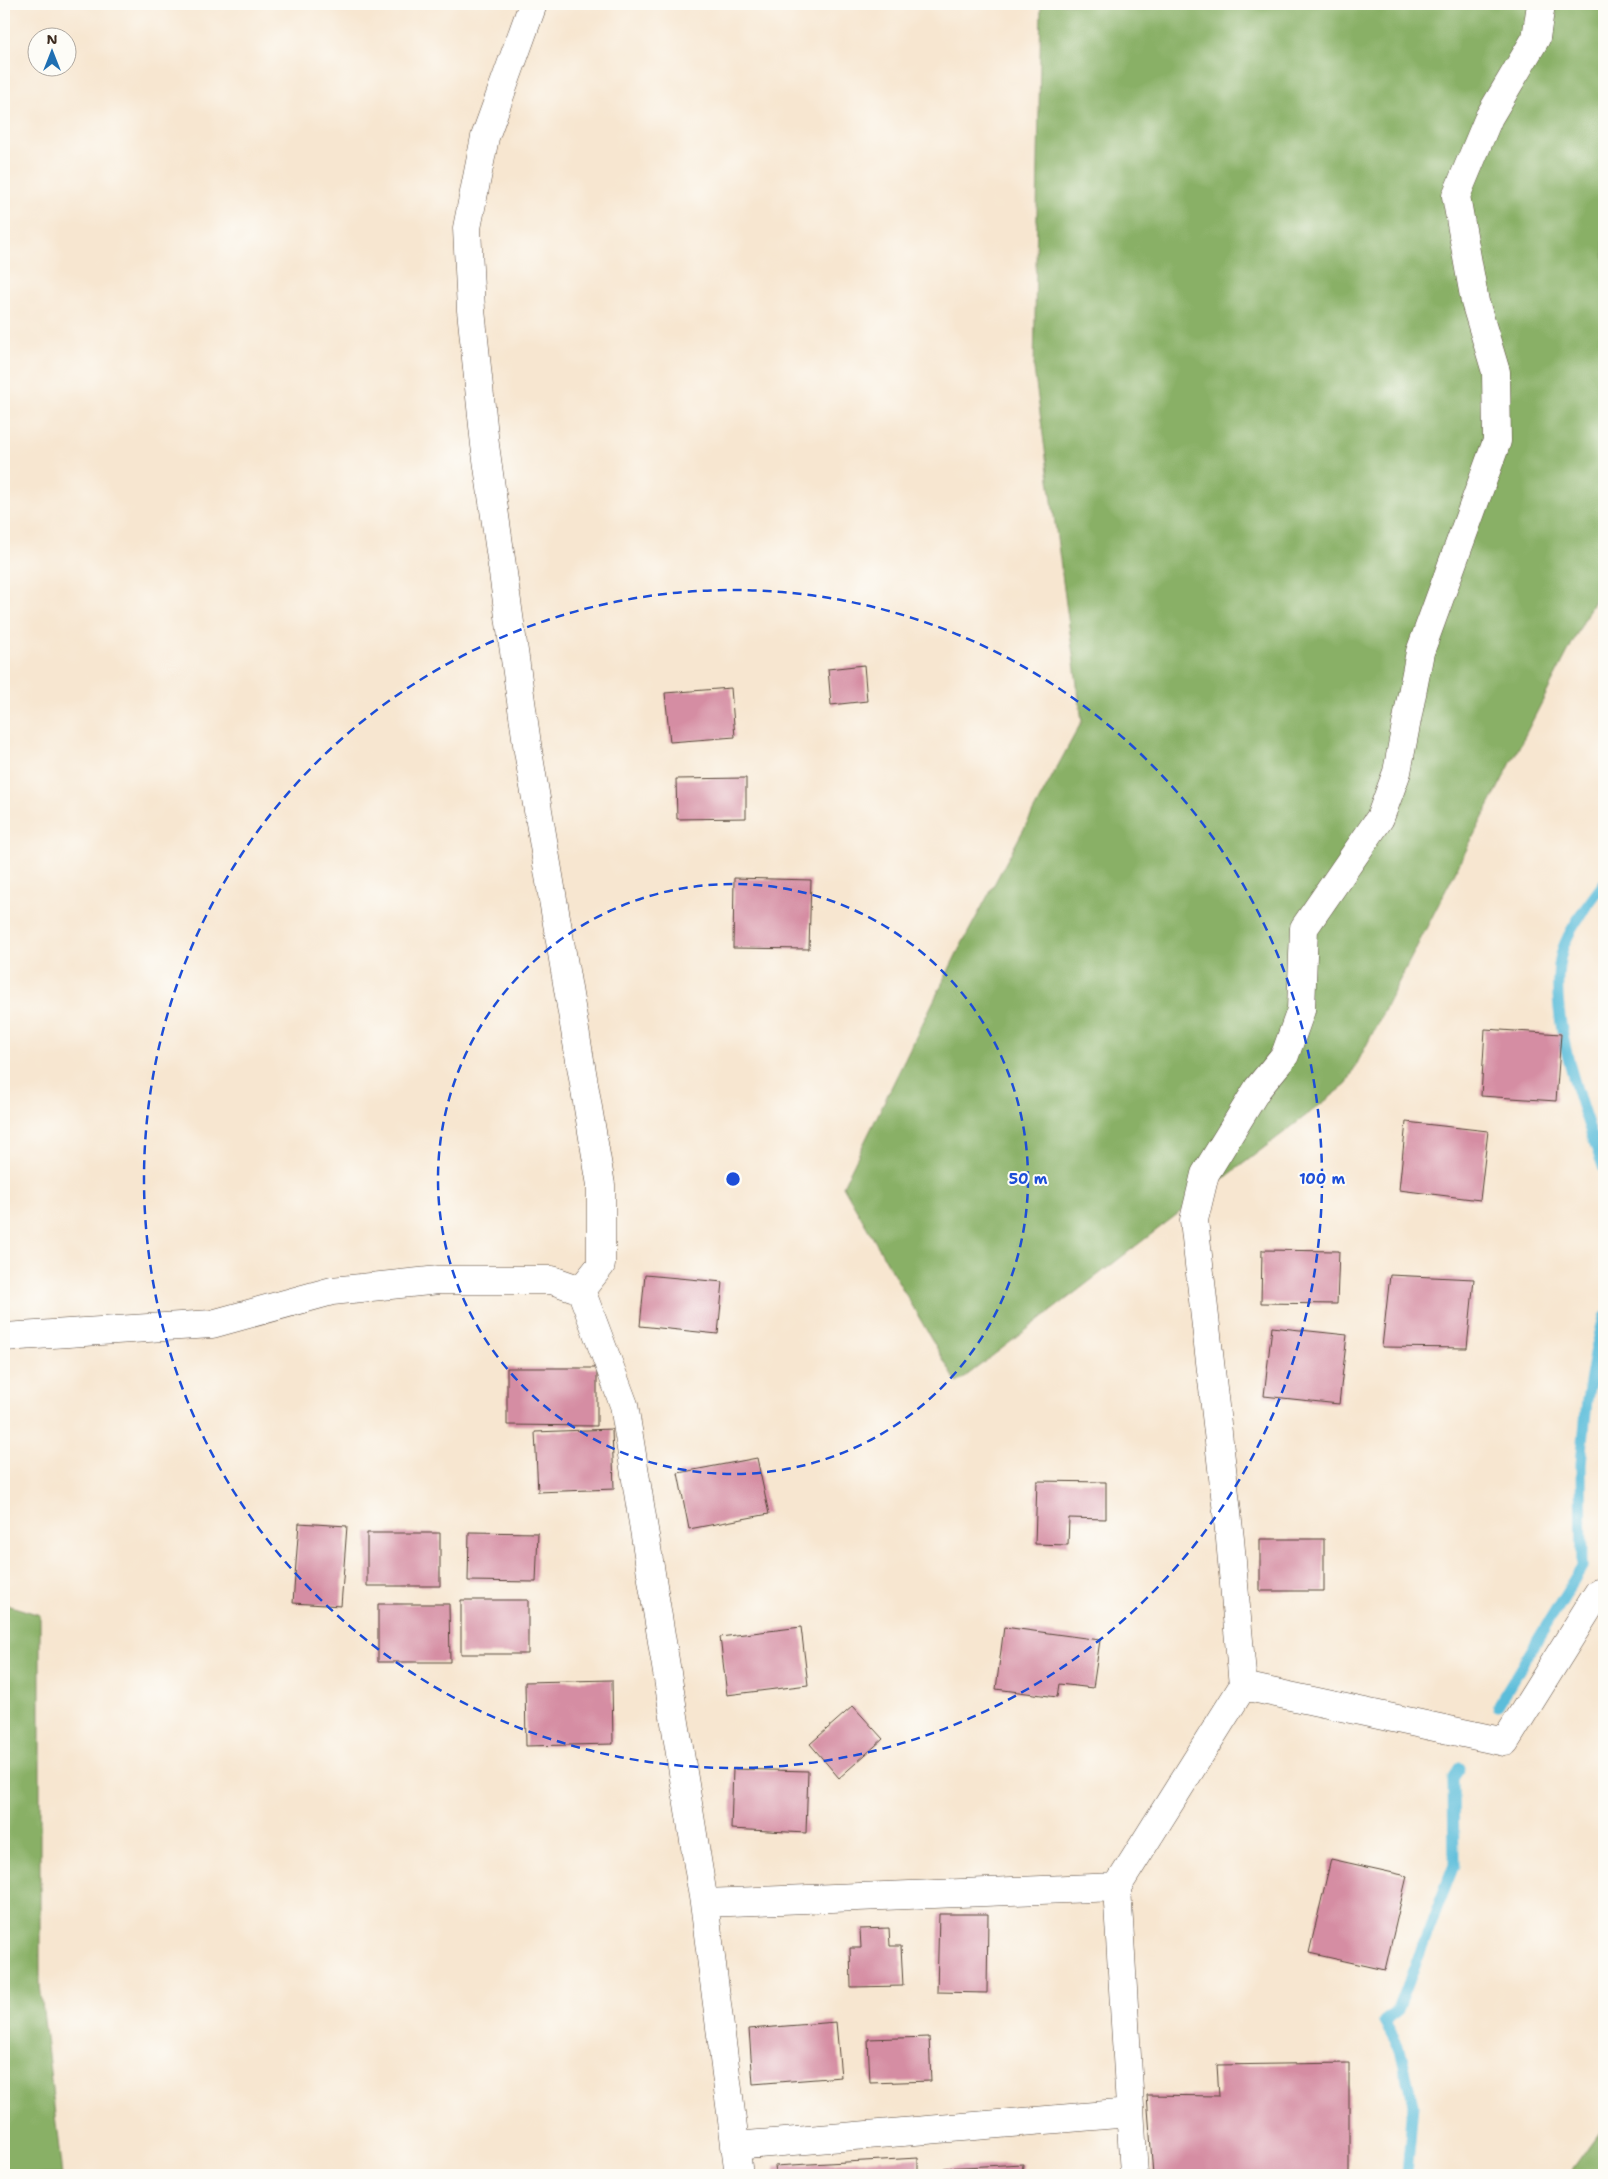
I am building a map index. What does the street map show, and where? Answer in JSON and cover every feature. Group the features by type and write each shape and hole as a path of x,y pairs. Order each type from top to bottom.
{"street":[{"path":"533,4 485,137 467,228 471,310 495,514 528,751 601,1185 601,1265 581,1290"},
{"path":"1134,2175 1118,1888 1243,1686 1230,1539 1194,1220 1205,1174 1258,1088 1285,1055 1301,1010 1304,928 1380,818 1397,772 1420,652 1497,441 1496,372 1475,302 1456,196 1489,117 1536,38 1541,4"},
{"path":"4,1337 212,1324 332,1291 439,1280 552,1280 581,1290"},
{"path":"581,1290 624,1405 704,1903 739,2175"},
{"path":"1243,1686 1505,1742 1598,1593 1604,1593"},
{"path":"704,1903 1118,1888"},
{"path":"735,2146 1130,2114"}],"green space":[{"path":"1041,4 1604,4 1604,581 1346,1085 957,1383 843,1186 957,953 1082,721 1034,369"},
{"path":"4,1604 40,1615 40,1985 62,2175 4,2175"},
{"path":"1604,2125 1604,2175 1568,2175"}],"building":[{"path":"864,665 867,701 831,705 828,669"},
{"path":"731,688 735,737 670,742 665,693"},
{"path":"746,778 746,818 677,819 676,779"},
{"path":"734,878 811,880 809,949 733,948"},
{"path":"1485,1029 1561,1034 1556,1101 1481,1096"},
{"path":"1406,1122 1488,1131 1480,1200 1399,1190"},
{"path":"1262,1250 1339,1251 1337,1304 1261,1303"},
{"path":"645,1275 723,1282 718,1334 640,1326"},
{"path":"1390,1275 1474,1279 1467,1348 1382,1347"},
{"path":"1272,1327 1347,1335 1339,1404 1264,1396"},
{"path":"507,1368 597,1368 597,1426 507,1425"},
{"path":"612,1429 614,1489 538,1492 535,1432"},
{"path":"757,1458 769,1514 689,1529 678,1473"},
{"path":"1037,1481 1106,1482 1106,1519 1069,1518 1068,1545 1035,1544"},
{"path":"299,1523 347,1526 341,1606 293,1603"},
{"path":"469,1532 538,1533 536,1582 468,1581"},
{"path":"367,1533 440,1533 440,1586 367,1586"},
{"path":"1260,1539 1324,1539 1324,1591 1260,1591"},
{"path":"461,1600 528,1600 528,1654 461,1654"},
{"path":"378,1604 449,1604 450,1662 378,1662"},
{"path":"801,1627 808,1685 727,1695 720,1637"},
{"path":"1004,1627 1100,1640 1093,1688 1059,1684 1057,1697 996,1689"},
{"path":"612,1680 613,1744 526,1746 525,1682"},
{"path":"853,1706 883,1739 839,1778 810,1744"},
{"path":"733,1769 808,1771 806,1833 731,1829"},
{"path":"1331,1859 1407,1876 1385,1970 1309,1953"},
{"path":"939,1914 988,1914 987,1993 937,1992"},
{"path":"889,1928 890,1946 901,1946 903,1986 851,1987 850,1948 861,1948 860,1929"},
{"path":"836,2022 841,2077 753,2084 749,2029"},
{"path":"929,2037 931,2081 870,2083 868,2039"},
{"path":"1349,2063 1349,2175 1153,2175 1147,2095 1219,2096 1217,2065"},
{"path":"918,2158 918,2175 775,2175 774,2166"},
{"path":"1023,2164 1022,2175 945,2175 944,2168"}],"waterway":[{"path":"1604,883 1580,916 1565,942 1558,976 1558,1003 1569,1061 1586,1119 1604,1169"},
{"path":"1498,1705 1582,1567 1581,1464 1587,1400 1596,1348 1604,1317"},
{"path":"1407,2175 1413,2105 1400,2049 1384,2021 1398,2010 1454,1865 1453,1778 1460,1768"}]}
